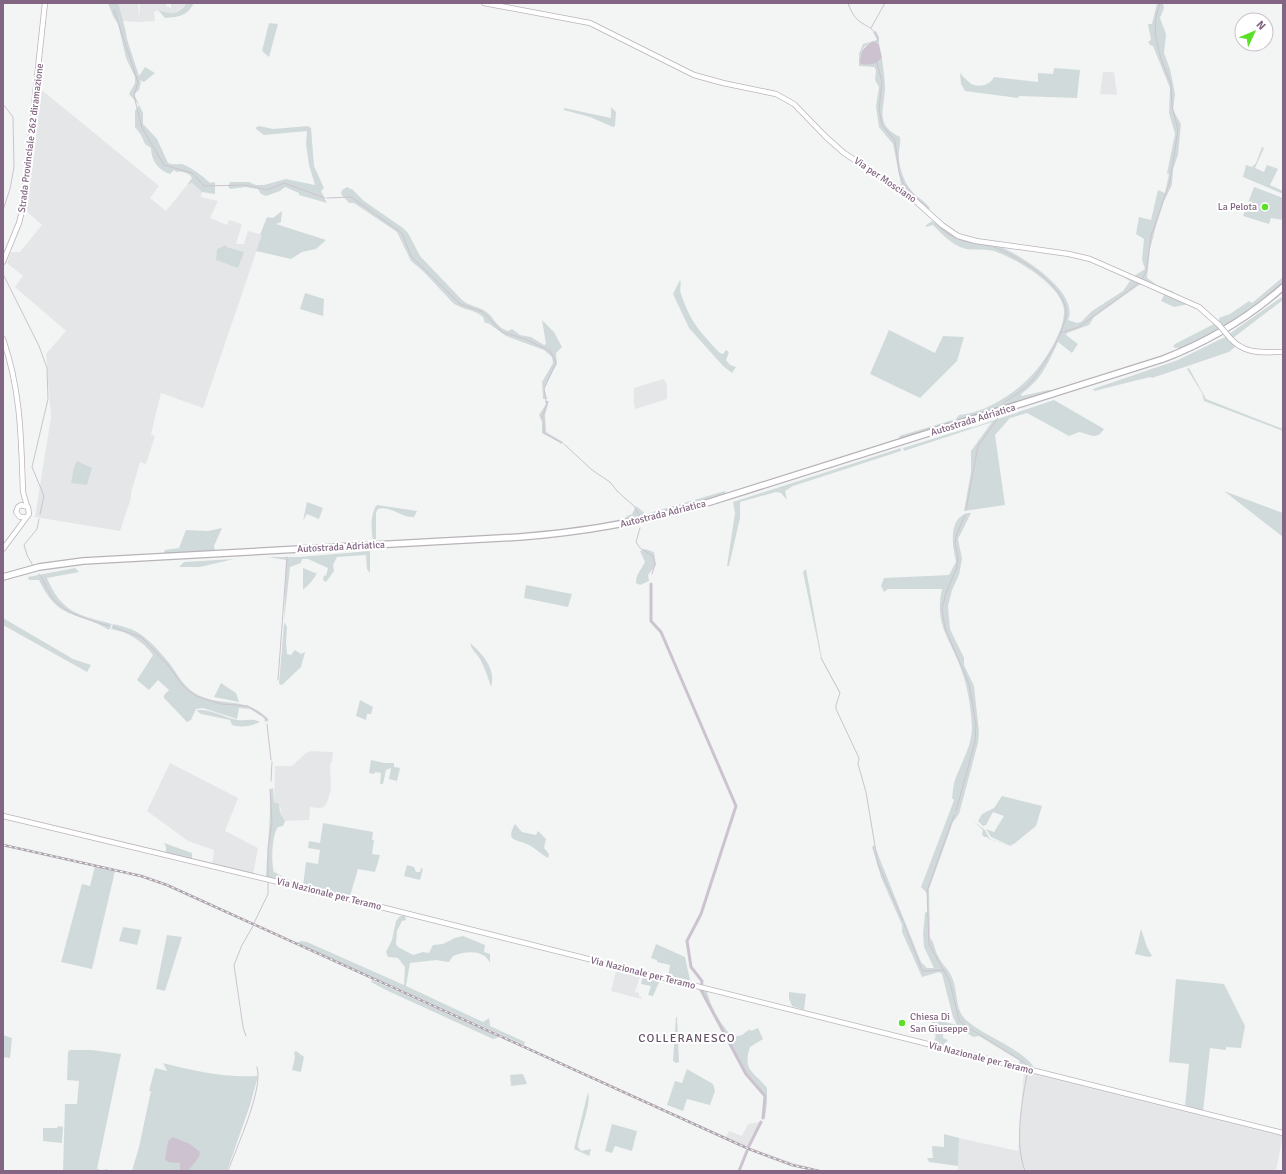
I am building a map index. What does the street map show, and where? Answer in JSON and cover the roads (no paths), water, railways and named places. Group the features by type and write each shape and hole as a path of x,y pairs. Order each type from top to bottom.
{"highway":[{"name":"Autostrada Adriatica","path":"3,577 39,567 78,562 520,537 572,532 642,520 716,500 1164,359 1190,348 1227,329 1256,310 1283,288"},
{"name":"Autostrada Adriatica","path":"3,581 41,570 78,565 526,541 587,534 643,524 713,505 1166,362 1195,350 1233,329 1283,292"}],"main road":[{"path":"39,3 45,3"},
{"path":"39,3 44,11"},
{"name":"Strada Provinciale 262 diramazione","path":"3,262 19,223 23,207 44,29 45,3"},
{"name":"Via per Mosciano","path":"484,3 590,23 694,75 723,83 776,94 794,104 826,138 844,153 910,196 942,225 958,236 976,241 1070,254 1090,259 1199,307 1207,312 1239,347 1246,350 1283,352"},
{"path":"3,338 18,394 23,492 29,512 3,549"},
{"path":"16,531 18,516 16,510 19,506 23,492"},
{"path":"19,506 26,506"},
{"path":"18,516 25,517"},
{"name":"Via Nazionale per Teramo","path":"3,816 346,898 1283,1133"}],"waterway":[{"path":"848,3 856,18 875,33 878,40 875,43"},
{"path":"871,28 885,3"},
{"path":"1141,280 1146,272 1151,236 1170,181 1178,130 1172,106 1171,84 1161,59 1155,34 1156,17 1160,3"},
{"path":"114,10 138,82 134,96 142,128 164,165 192,173 194,175"},
{"path":"877,63 882,82 879,109 882,125 895,141 899,172 903,183 925,207"},
{"path":"3,104 13,117 14,167 10,189 3,210"},
{"path":"195,176 204,186 245,185 267,190 284,183 325,198"},
{"path":"327,198 351,197 402,233 411,256 460,304 483,312 502,332 525,339 550,351 556,362 544,389 546,399"},
{"path":"935,222 954,238 991,246"},
{"path":"994,247 1015,257 1037,271 1056,289 1066,309 1066,317 1059,337 1034,378 1022,390 1000,407"},
{"path":"3,274 39,346 47,368 48,399 32,467 44,496 40,514"},
{"path":"1060,333 1079,327 1139,283"},
{"path":"546,400 547,404 542,417 544,420 544,433 562,443"},
{"path":"966,510 978,446 998,418"},
{"path":"564,444 592,470 610,482 618,492 634,506 641,518"},
{"path":"956,811 975,742 976,724 969,684 945,628 942,609 946,593 957,567 958,557 955,544 956,536 965,515"},
{"path":"33,566 24,545 37,529 39,519"},
{"path":"640,528 636,542 640,548 653,556 655,564 652,574"},
{"path":"278,680 287,557"},
{"path":"39,574 51,596 63,608 77,616 109,626"},
{"path":"651,584 651,621 661,632 736,806 701,914 687,941 691,967 702,981 701,990 746,1074 765,1096 763,1118"},
{"path":"113,627 141,637 168,665 184,687 196,696 221,704 248,706 266,718 267,721"},
{"path":"821,658 840,693 836,709 859,758 858,764 866,792 878,864 903,921"},
{"path":"267,724 271,760"},
{"path":"271,781 272,762"},
{"path":"268,877 268,848 272,823 270,789"},
{"path":"954,815 927,891 929,944 950,982 959,1020 966,1026 1025,1063 1028,1067"},
{"path":"254,923 268,894 268,882"},
{"path":"904,924 922,970 944,970"},
{"path":"246,1036 243,1027 234,965 242,945 253,926"},
{"path":"228,1171 253,1104 257,1089 257,1067"},
{"path":"1025,1171 1020,1147 1020,1121 1023,1094 1028,1070"},
{"path":"749,1146 761,1122"},
{"path":"739,1171 747,1151"}],"railway":[{"path":"3,845 141,876 167,885 749,1149 792,1165 819,1171"}],"place":[{"name":"La Pelota","path":"1265,207"},
{"name":"Chiesa Di San Giuseppe","path":"902,1023"}],"district":[{"name":"COLLERANESCO","path":"687,1038"}]}
